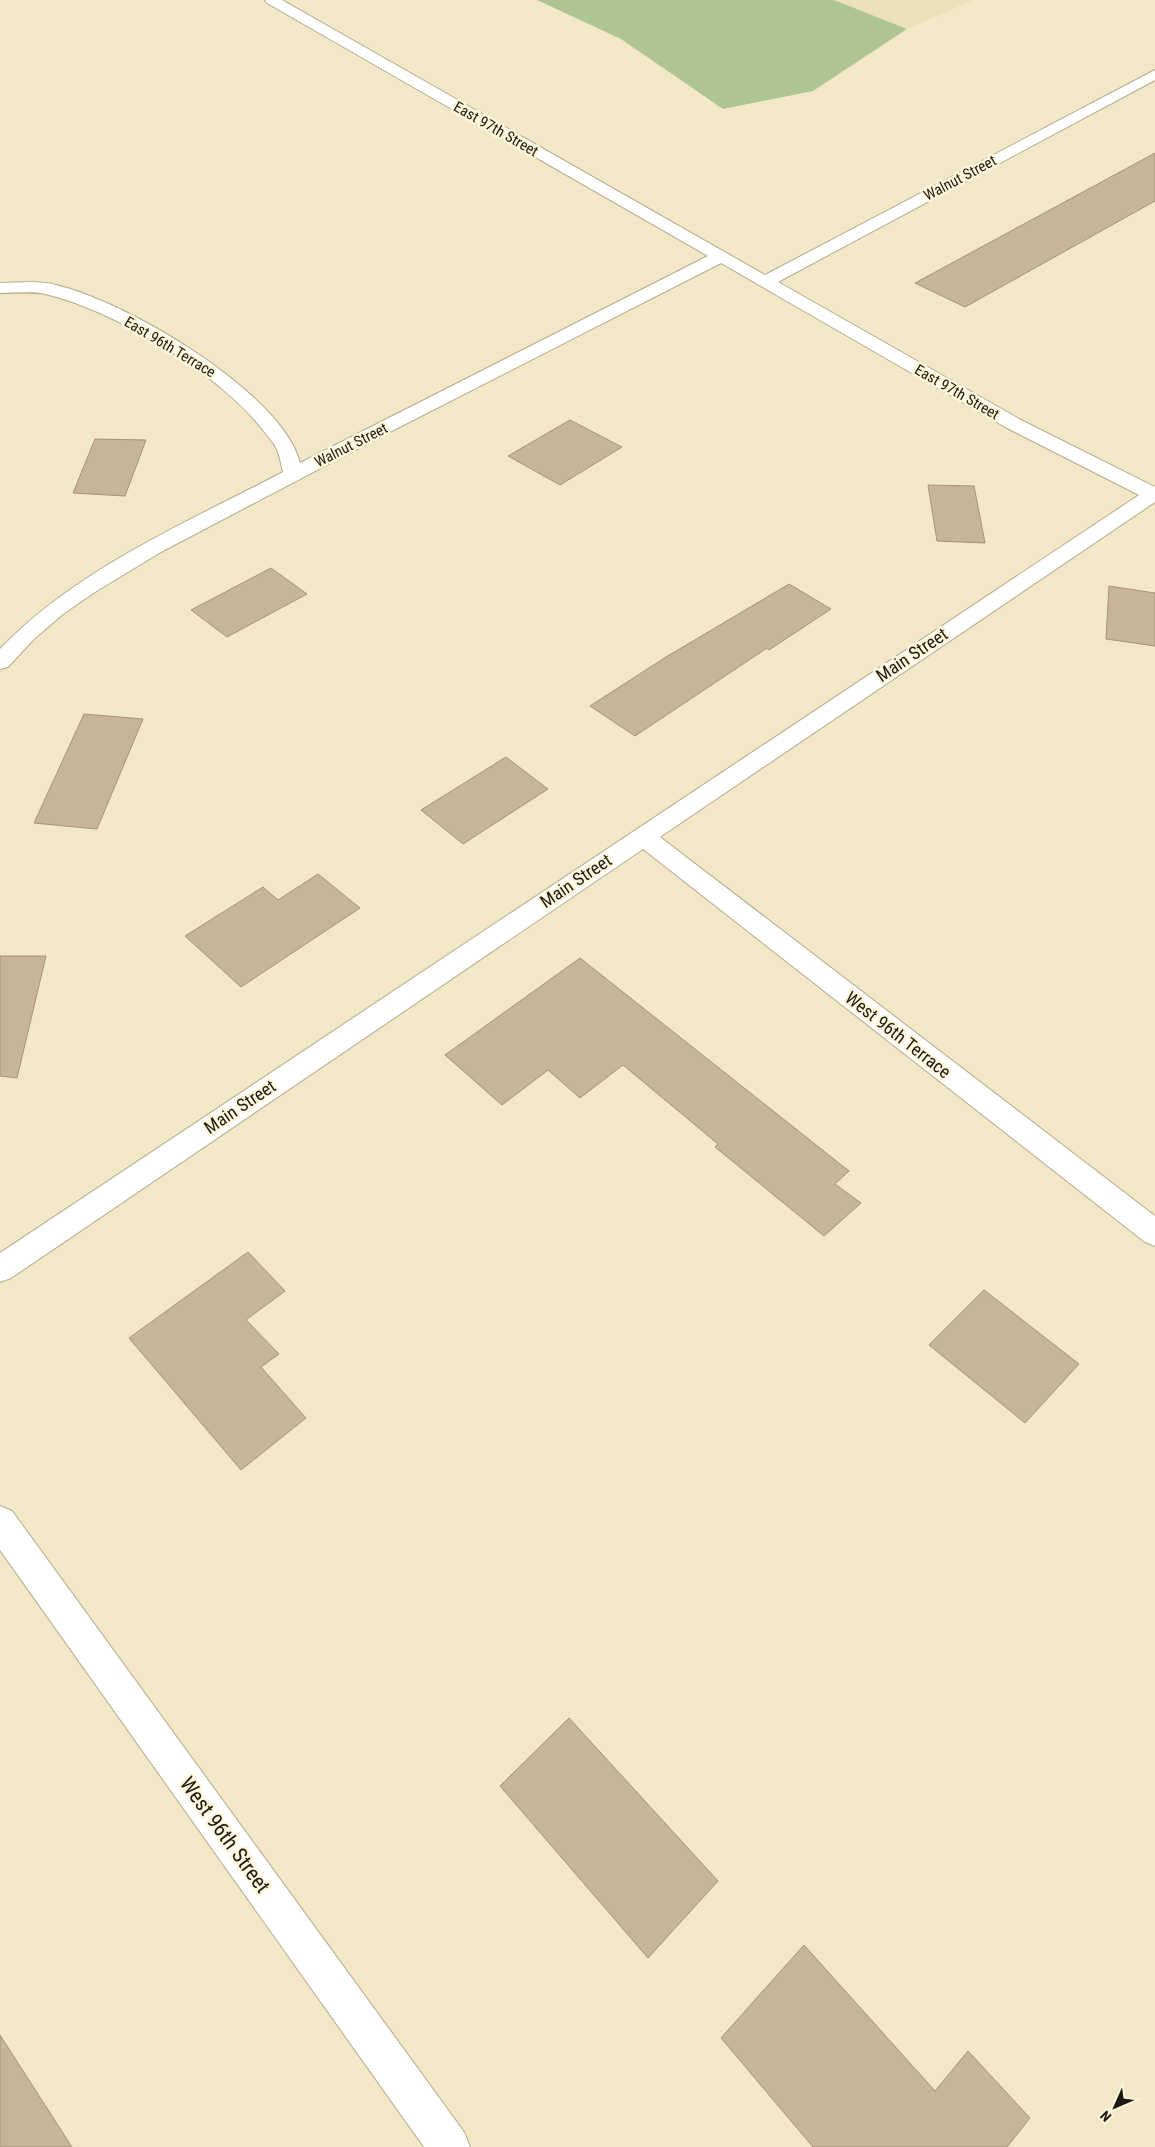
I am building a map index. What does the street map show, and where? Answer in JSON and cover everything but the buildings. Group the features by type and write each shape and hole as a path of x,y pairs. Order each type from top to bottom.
{"street":[{"name":"East 97th Street","path":"272,0 1014,424 1154,495"},
{"name":"Walnut Street","path":"764,282 1155,74"},
{"name":"Walnut Street","path":"0,662 11,649 68,600 130,561 293,474 720,257"},
{"name":"East 96th Terrace","path":"0,288 45,288 89,302 141,327 190,357 230,385 259,411 287,449 293,474"},
{"name":"Main Street","path":"0,1269 642,836 1154,495"},
{"name":"West 96th Terrace","path":"642,836 1155,1233"},
{"name":"West 96th Street","path":"0,1522 449,2147"}],"shaded area":[{"path":"834,0 973,0 907,29"}],"green space":[{"path":"537,0 834,0 907,29 813,91 723,109 621,39"}]}
